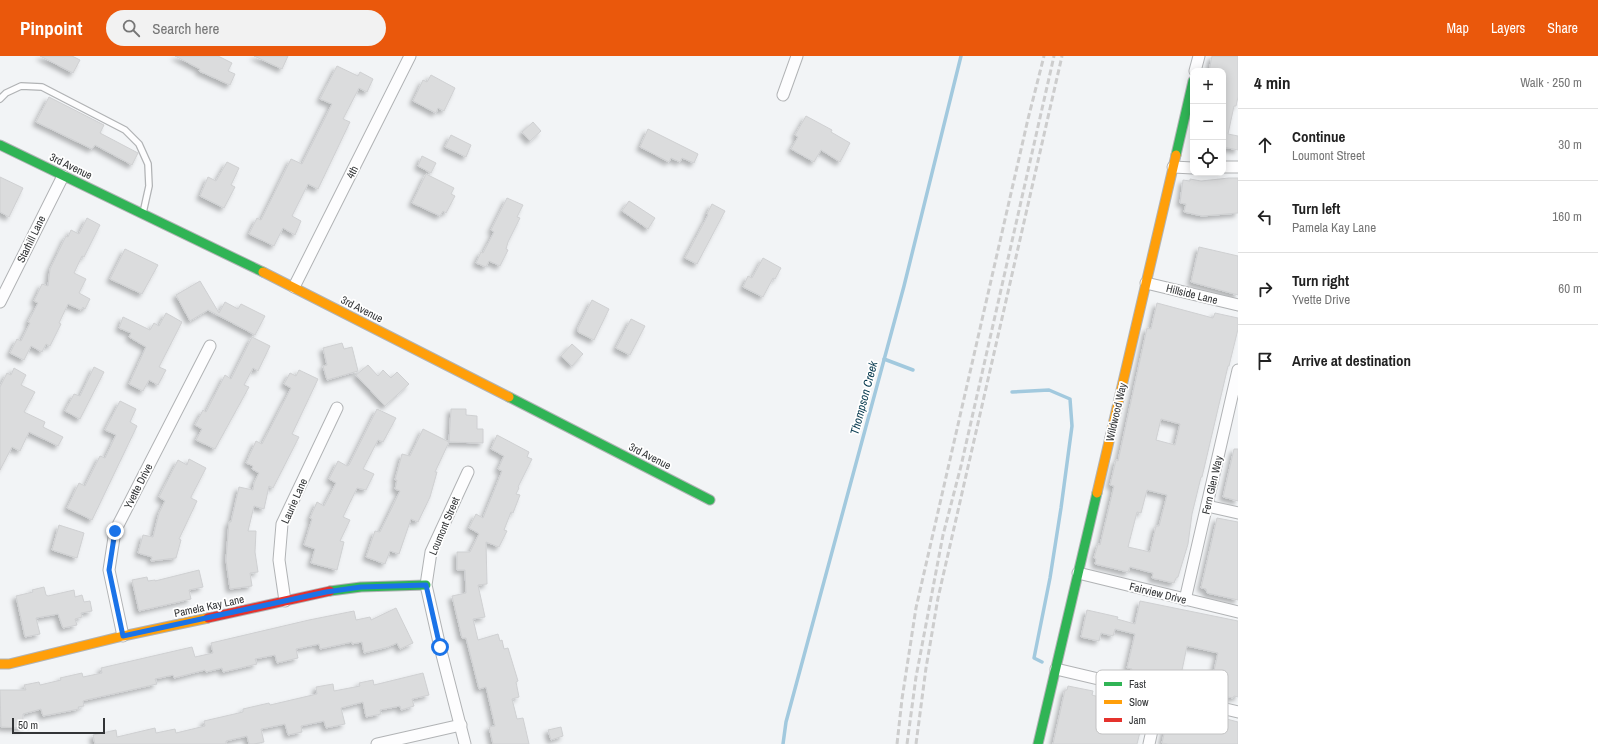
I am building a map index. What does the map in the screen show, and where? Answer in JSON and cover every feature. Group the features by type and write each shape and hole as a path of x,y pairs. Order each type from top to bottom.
{"street":[{"name":"4th","path":"294,288 410,56"},
{"path":"783,95 797,56"},
{"path":"1196,68 1199,56"},
{"name":"Wildwood Way","path":"1038,744 1190,94"},
{"name":"3rd Avenue","path":"0,144 142,215 294,288 710,500"},
{"path":"1173,167 1190,168"},
{"path":"1226,168 1238,167"},
{"name":"Starhill Lane","path":"0,302 63,176"},
{"name":"Hillside Lane","path":"1146,283 1238,306"},
{"name":"Yvette Drive","path":"123,636 109,570 115,531 210,346"},
{"name":"Fern Glen Way","path":"1186,600 1207,506 1233,413 1238,370"},
{"name":"Laurie Lane","path":"285,602 278,560 282,524 337,408"},
{"name":"Loumont Street","path":"465,744 426,585 431,552 468,472"},
{"path":"1207,506 1238,513"},
{"name":"Fairview Drive","path":"1078,574 1238,612"},
{"name":"Pamela Kay Lane","path":"0,664 8,664 123,636 326,592 361,587 426,585"},
{"path":"1056,669 1096,679"},
{"path":"1228,710 1238,712"},
{"path":"378,744 461,725"},
{"path":"1149,744 1151,734"}],"lane":[{"path":"0,99 6,92 21,86 42,87 124,130 139,144 148,164 149,186 142,215"}],"building":[{"path":"40,56 72,56 80,60 73,73"},
{"path":"175,56 218,56 232,63 228,71 235,74 230,85 199,71 200,69"},
{"path":"254,56 288,56 282,69"},
{"path":"1212,56 1238,56 1238,97 1236,106 1234,106 1228,134 1238,136 1238,150 1226,148 1226,68 1210,68"},
{"path":"337,66 358,76 360,72 373,79 367,92 359,88 343,119 350,122 318,189 308,184 292,216 301,221 295,235 283,228 274,246 249,234 257,218 261,220 291,159 302,164 332,104 320,99"},
{"path":"431,75 455,88 444,111 438,108 436,113 413,101 423,80 427,82"},
{"path":"49,97 104,125 100,133 138,153 132,165 95,145 92,149 36,122"},
{"path":"806,116 832,130 831,132 850,143 840,162 821,150 814,162 791,149 798,137 795,135"},
{"path":"533,122 541,131 530,141 522,132"},
{"path":"648,129 698,154 694,163 682,158 680,162 671,158 669,162 640,147"},
{"path":"451,135 471,145 466,157 445,147"},
{"path":"422,156 436,163 431,173 418,166"},
{"path":"227,162 239,168 231,185 235,187 224,208 200,196 208,177 216,181"},
{"path":"426,174 454,188 451,194 455,196 446,213 443,211 440,216 412,203"},
{"path":"0,177 23,188 9,217 0,212"},
{"path":"1238,178 1238,213 1202,216 1184,212 1186,204 1180,203 1183,180 1190,181 1190,179 1201,181"},
{"path":"507,198 523,205 517,217 520,218 508,242 506,249 508,250 500,266 489,261 486,267 476,263 494,232 491,230"},
{"path":"629,201 655,218 648,229 622,211"},
{"path":"712,204 725,211 697,264 685,258 708,215 707,214"},
{"path":"87,218 100,225 74,273 86,279 79,293 90,299 85,309 83,307 81,310 68,304 59,323 61,324 50,346 46,344 42,352 31,346 24,360 10,353 17,339 21,341 30,323 28,322 38,303 34,301 42,284 48,286 50,269 66,236 68,237 71,230 79,234"},
{"path":"1199,247 1238,256 1238,295 1191,282"},
{"path":"125,249 158,265 142,294 110,279"},
{"path":"763,258 781,268 775,279 773,278 763,297 743,287 748,276 752,278"},
{"path":"200,281 219,313 225,302 238,309 241,304 265,316 255,335 208,310 190,321 176,295"},
{"path":"592,300 609,309 594,340 578,332 578,328"},
{"path":"1157,303 1213,318 1215,313 1238,318 1238,329 1192,514 1188,544 1178,577 1174,583 1152,578 1153,573 1130,567 1128,572 1095,564 1096,559 1094,558 1098,544 1100,545 1114,486 1110,485 1116,460 1118,461 1147,328 1151,329","holes":["1161,419 1180,424 1175,445 1156,440","1147,490 1167,495 1159,526 1156,526 1150,552 1128,547 1137,512 1141,513"]},
{"path":"166,313 182,322 159,367 166,370 158,385 149,380 143,391 129,384 146,347 129,337 131,333 119,328 123,317 150,330 154,323 159,326"},
{"path":"631,319 645,326 630,355 616,348"},
{"path":"252,337 270,346 258,371 253,368 244,385 249,387 215,449 196,440 202,429 195,425 203,410 206,412 225,375 231,379"},
{"path":"342,343 344,349 352,347 358,371 327,380 323,366 327,365 323,348"},
{"path":"572,344 583,354 572,366 561,356"},
{"path":"368,365 378,376 383,370 391,378 397,372 409,384 385,406 356,375"},
{"path":"94,367 104,372 80,419 65,411 74,394 80,396"},
{"path":"14,368 26,375 21,385 35,392 24,412 45,422 43,427 63,437 58,446 29,432 20,451 12,447 0,470 0,387 7,373 11,375"},
{"path":"299,370 318,379 292,434 299,437 273,488 269,486 264,509 254,506 248,531 256,531 255,552 258,572 250,573 252,586 230,589 226,560 229,522 231,522 239,487 253,490 254,483 259,473 252,469 253,466 246,463 256,441 262,444 291,388 284,384 290,373 296,376"},
{"path":"120,401 136,409 130,422 137,426 92,520 67,508 79,483 85,486 100,456 105,458 116,435 105,430"},
{"path":"377,409 396,418 383,442 378,440 363,469 374,474 366,490 357,488 343,517 350,520 340,541 344,542 337,570 311,563 315,549 304,545 312,519 310,518 317,502 324,506 336,483 329,479 338,461 347,466 349,465"},
{"path":"451,409 466,409 466,415 477,416 477,429 483,429 483,443 449,442"},
{"path":"423,429 449,442 435,472 437,472 430,497 418,522 411,519 399,554 390,551 385,564 366,557 375,531 380,532 400,491 395,489 397,480 395,480 402,454 410,456"},
{"path":"497,435 529,452 527,457 532,459 518,487 519,488 516,494 520,495 513,513 511,512 504,530 507,531 499,547 486,542 487,584 478,585 485,617 473,619 478,640 498,634 500,641 502,640 504,649 508,648 518,681 516,682 519,697 512,699 517,719 523,718 529,744 493,744 489,727 495,726 486,687 479,689 466,638 462,638 452,596 466,593 465,570 457,570 457,552 470,552 479,534 469,528 476,514 483,518 502,471 498,469 504,456 491,449"},
{"path":"1234,449 1238,449 1238,501 1223,497"},
{"path":"189,459 206,468 191,497 197,501 179,539 181,540 176,558 151,561 152,557 138,553 143,535 153,537 159,513 165,501 159,497 178,460 187,465"},
{"path":"1217,518 1238,522 1238,600 1207,593 1206,589 1201,588"},
{"path":"59,525 84,533 77,558 52,550"},
{"path":"199,570 203,587 189,590 191,599 139,611 132,580 147,577 148,581 155,581"},
{"path":"44,587 46,595 48,596 74,590 75,597 82,595 84,602 90,601 92,611 81,613 82,617 75,619 77,625 63,628 58,614 36,618 40,634 25,637 16,596 33,592 32,590"},
{"path":"1140,601 1238,621 1238,697 1228,697 1228,670 1214,670 1218,653 1187,646 1182,670 1132,670 1127,668 1135,634 1115,629 1113,636 1101,633 1099,641 1081,637 1087,610 1118,617 1117,619 1135,624"},
{"path":"396,608 413,643 400,649 397,643 388,647 364,653 362,642 352,644 352,642 320,649 319,644 296,649 298,658 277,663 275,655 255,659 257,664 223,672 222,668 206,672 205,670 174,678 173,675 155,679 157,684 83,701 84,706 78,707 79,709 43,716 41,709 23,714 23,728 1,727 0,690 26,690 24,685 39,682 40,685 61,680 60,678 82,673 83,677 102,673 101,668 192,647 195,657 213,653 211,643 354,611 356,620 370,617 371,620"},
{"path":"423,673 429,695 412,699 414,706 401,710 400,706 380,710 381,714 366,717 363,702 341,708 345,724 326,728 324,721 301,726 302,732 288,735 285,724 261,729 264,742 254,744 249,744 247,736 226,741 226,744 95,744 93,735 116,730 117,737 155,728 156,733 175,729 176,733 205,726 204,721 243,712 243,709 269,703 270,705 317,694 316,687 333,684 334,691 360,686 359,683 373,680 374,685"},
{"path":"1068,686 1093,691 1092,695 1096,696 1096,734 1140,734 1137,744 1053,744 1065,690 1067,690"},
{"path":"1228,719 1238,722 1238,744 1162,743 1164,734 1228,734"},
{"path":"561,727 563,736 551,740 548,730"}],"waterway":[{"name":"Thompson Creek","path":"783,744 786,722 904,286 961,56"},
{"path":"884,359 913,370"},
{"path":"1012,392 1049,390 1070,399 1072,426 1061,508 1050,578 1034,658 1042,662"}],"railway":[{"path":"897,744 902,699 916,608 1028,119 1044,56"},
{"path":"907,744 916,677 943,535 961,466 1054,56"},
{"path":"916,744 926,668 938,598 1062,56"}],"traffic: fast":[{"path":"1176,155 1190,94"},
{"path":"0,145 263,272"},
{"path":"509,397 710,500"},
{"path":"1038,744 1097,493"},
{"path":"330,591 361,587 426,585"}],"traffic: slow":[{"path":"1097,493 1176,155"},
{"path":"263,272 509,397"},
{"path":"0,664 9,664 123,636 208,618"}],"traffic: jam":[{"path":"208,618 330,591"}],"route":[{"path":"115,531 109,570 123,636 326,592 361,587 426,585 440,647"}]}
